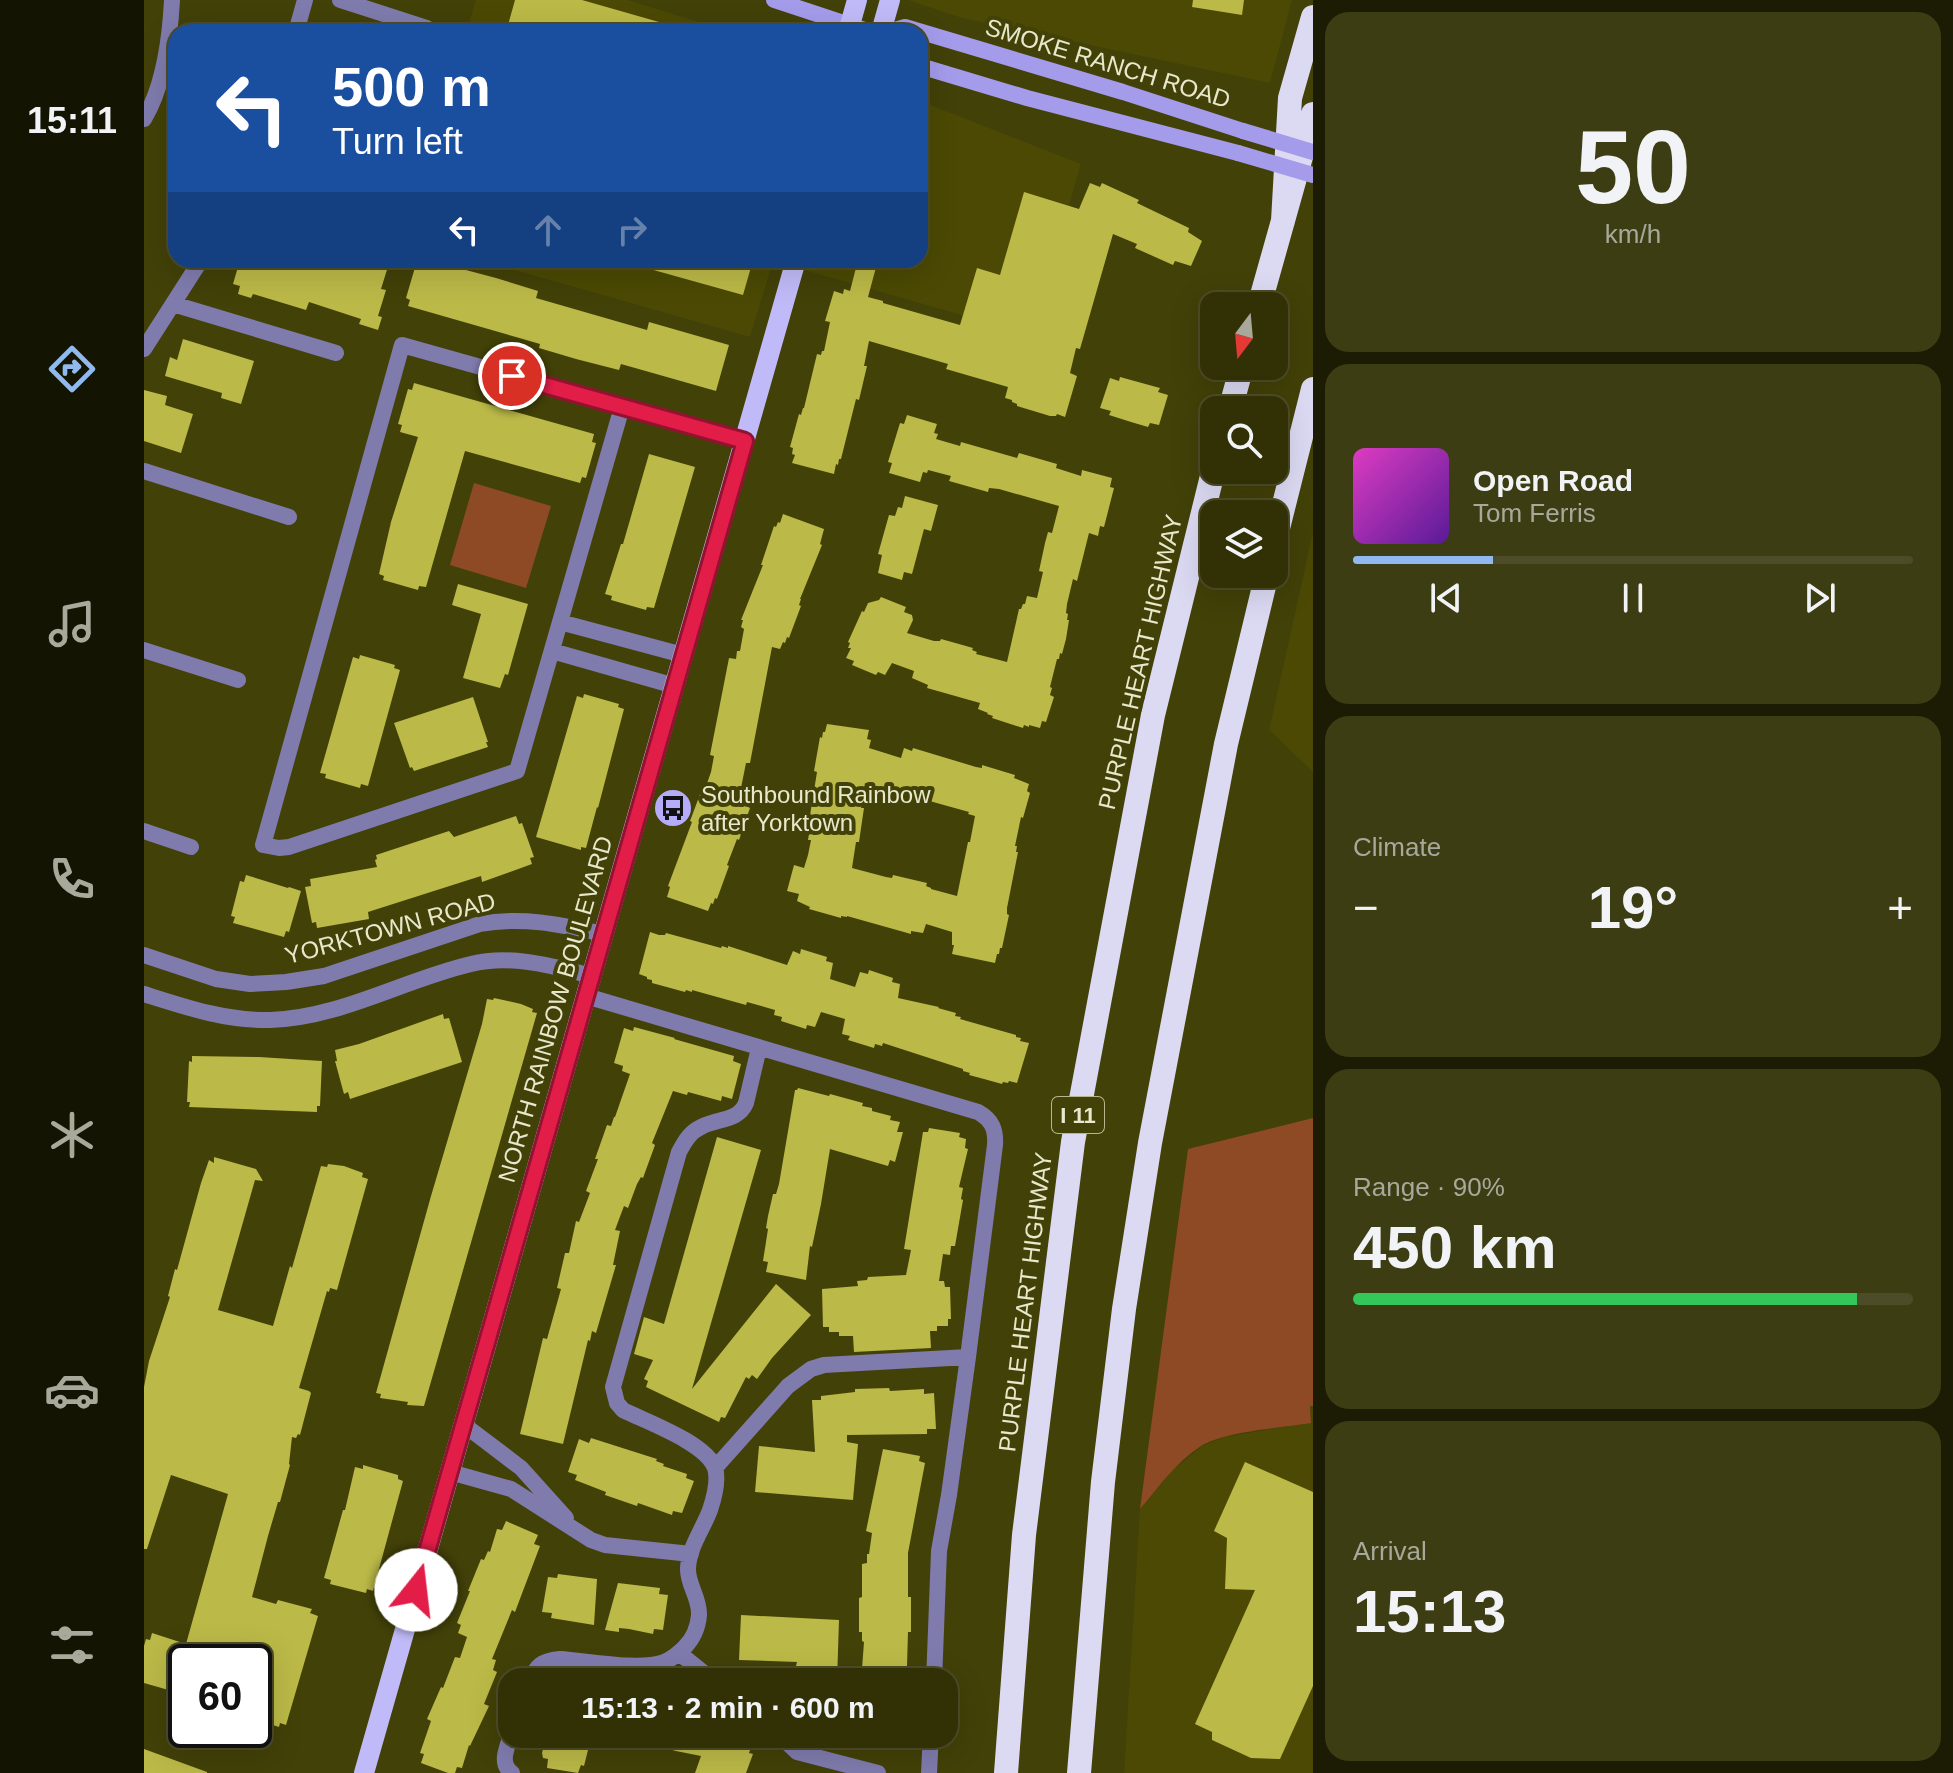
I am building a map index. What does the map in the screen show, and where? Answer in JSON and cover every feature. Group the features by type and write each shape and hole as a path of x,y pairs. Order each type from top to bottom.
{"highway":[{"path":"1283,221 1290,98 1313,17"},
{"path":"1263,292 1313,114"},
{"path":"1285,500 1313,389"},
{"name":"PURPLE HEART HIGHWAY","path":"1006,1773 1024,1535 1073,1142 1153,715 1210,484"},
{"path":"1079,1773 1103,1482 1124,1309 1150,1143 1226,744 1264,588"}],"main road":[{"path":"774,0 836,24"},
{"path":"850,24 857,0"},
{"path":"883,24 890,0"},
{"name":"SMOKE RANCH ROAD","path":"928,34 1313,152"},
{"name":"SMOKE RANCH ROAD","path":"928,68 1313,175"},
{"name":"NORTH RAINBOW BOULEVARD","path":"364,1773 794,268"}],"street":[{"path":"171,24 172,0"},
{"path":"298,24 305,0"},
{"path":"340,0 415,24"},
{"path":"144,119 162,71 168,43"},
{"path":"144,349 196,268"},
{"path":"173,304 336,353"},
{"path":"622,407 517,771 289,847 263,845 402,345 745,441"},
{"path":"144,471 289,517"},
{"path":"560,622 683,655"},
{"path":"144,650 238,680"},
{"path":"552,651 675,686"},
{"path":"144,831 191,847"},
{"name":"YORKTOWN ROAD","path":"144,955 216,979 250,984 324,976 503,919 555,924 604,934"},
{"path":"144,994 207,1014 271,1020 320,1014 472,963 506,960 535,962 589,986 759,1048 986,1116 992,1123 995,1145 939,1551 935,1668"},
{"path":"537,1668 547,1660 560,1659 654,1665 668,1661 679,1653 697,1627 698,1600 688,1569 716,1488 715,1468 700,1449 623,1410 617,1403 613,1387 679,1152 691,1133 700,1127 742,1111 759,1048"},
{"path":"715,1468 788,1386 811,1369 824,1365 968,1357"},
{"path":"463,1424 521,1468 577,1531"},
{"path":"450,1472 511,1489 591,1540 605,1545 691,1554"},
{"path":"679,1653 698,1668"},
{"path":"507,1748 505,1762 512,1773"},
{"path":"793,1748 797,1752 878,1773"},
{"path":"929,1773 930,1748"}],"shaded area":[{"path":"476,0 628,0 705,24 468,24"},
{"path":"908,0 1292,0 1270,83 962,18"},
{"path":"928,104 1081,164 1031,335 797,268 928,268"},
{"path":"508,268 771,268 750,337"},
{"path":"474,483 551,506 526,588 450,565"},
{"path":"1313,532 1313,772 1269,730"},
{"path":"1313,1118 1311,1423 1239,1433 1201,1446 1176,1467 1140,1509 1188,1149"},
{"path":"1310,1406 1313,1406 1313,1773 1124,1773 1140,1509 1174,1469 1202,1446 1224,1437 1311,1422"}],"building":[{"path":"515,0 582,0 659,22 658,24 508,24"},
{"path":"1193,0 1244,0 1242,15 1192,7"},
{"path":"1090,183 1100,187 1102,183 1189,228 1188,232 1202,241 1191,266 1175,261 1173,265 1113,234 1080,349 1076,348 1070,373 1077,376 1065,417 1017,406 1005,398 1008,387 946,369 948,364 869,341 859,400 856,399 841,459 836,464 834,474 792,463 795,455 790,447 799,414 804,408 817,354 821,355 824,351 830,322 825,321 834,291 843,294 844,289 850,291 856,268 876,268 868,297 960,325 977,268 1000,275 1024,192 1079,209"},
{"path":"238,268 388,268 381,289 386,290 378,316 382,317 378,330 359,324 361,319 309,302 306,310 253,294 251,298 238,294 240,286 233,284"},
{"path":"415,268 458,268 538,291 536,298 647,330 649,322 729,345 716,391 621,364 619,370 539,348 540,344 408,306 410,300 406,298"},
{"path":"646,268 751,268 743,295"},
{"path":"183,339 254,361 241,404 221,398 222,393 165,376 170,357 177,360"},
{"path":"1120,377 1160,388 1158,392 1168,395 1159,425 1150,423 1148,427 1109,415 1111,411 1100,408 1110,378 1119,381"},
{"path":"414,383 594,434 592,442 596,443 586,478 582,477 580,483 465,451 426,587 419,586 418,590 383,580 384,576 379,574 391,522 418,437 400,432 402,425 398,424 408,389 412,390"},
{"path":"144,390 167,396 165,405 193,414 181,453 144,441"},
{"path":"907,415 937,424 936,439 960,446 961,442 1017,458 1019,453 1057,464 1056,468 1081,476 1082,470 1112,478 1110,487 1114,488 1104,527 1100,526 1098,536 1089,533 1077,581 1073,579 1067,604 1069,620 1066,639 1050,687 1050,695 1054,697 1046,722 1042,721 1040,728 1024,725 1023,728 992,718 978,709 980,703 927,688 928,685 912,678 914,671 892,663 885,675 878,672 876,675 852,665 854,661 846,658 851,648 848,648 848,642 862,611 868,603 881,597 906,607 904,612 912,615 907,633 973,648 976,654 1007,662 1019,609 1025,604 1027,596 1037,598 1045,543 1048,532 1052,533 1059,506 999,489 989,488 988,492 949,481 951,476 928,470 927,473 923,472 920,482 889,473 892,463 888,462 900,423 904,424"},
{"path":"649,454 695,467 654,608 647,607 646,610 611,600 612,596 605,594"},
{"path":"905,496 938,505 931,531 924,529 912,574 904,572 902,580 878,573 882,555 878,554 889,515 895,516 898,507 902,508"},
{"path":"783,514 824,529 822,545 800,599 801,606 789,638 780,649 772,647 750,763 746,763 741,788 752,792 750,808 717,899 708,911 667,897 668,886 702,789 705,789 711,772 714,756 710,755 729,658 736,659 737,651 740,651 744,629 741,620 763,565 774,526 780,523"},
{"path":"458,584 528,604 508,675 505,674 500,688 463,678 481,614 452,605"},
{"path":"360,655 395,665 394,668 400,670 368,786 361,784 360,788 325,778 326,774 320,773 353,657 359,659"},
{"path":"584,694 619,704 618,707 624,709 586,848 581,847 581,850 536,837 577,696 583,698"},
{"path":"473,697 488,747 414,771 410,768 394,723"},
{"path":"827,724 869,730 869,748 901,758 904,748 912,751 913,748 1015,775 1014,778 1029,784 1027,791 1030,793 1015,846 1018,852 1007,908 1009,915 1002,948 995,963 952,954 952,932 926,924 923,933 911,931 911,934 847,916 841,918 809,909 797,901 799,894 787,891 794,865 804,868 808,855 811,840 808,840 807,834 817,772 814,771 820,737","holes":["865,783 975,816 957,896 931,889 926,886 927,883 852,868 856,842 859,842"]},
{"path":"516,816 519,824 522,823 534,857 530,858 532,864 482,882 481,876 368,912 369,919 317,928 316,922 312,923 305,887 311,886 310,879 377,867 376,855 449,831 454,837"},
{"path":"246,875 301,891 289,932 286,931 284,937 233,923 235,917 231,916 240,881 244,882"},
{"path":"650,932 659,935 666,933 721,948 728,946 787,965 793,951 800,954 801,949 827,957 826,961 833,963 830,979 855,987 860,972 868,974 869,970 893,978 892,982 900,984 898,998 939,1007 956,1013 955,1016 960,1019 1016,1035 1021,1038 1020,1041 1029,1043 1017,1083 1009,1081 1002,1084 969,1075 963,1069 883,1043 882,1046 875,1044 874,1048 848,1040 850,1036 842,1034 845,1019 821,1012 815,1027 807,1025 806,1029 781,1021 782,1017 774,1015 775,1010 652,983 652,980 639,974"},
{"path":"487,999 521,1004 537,1013 424,1406 407,1405 408,1402 380,1398 381,1394 376,1393"},
{"path":"443,1014 444,1019 449,1018 462,1062 350,1099 348,1092 344,1094 335,1050"},
{"path":"634,1027 734,1056 733,1061 741,1064 732,1099 722,1096 721,1101 673,1091 652,1143 655,1145 643,1178 637,1184 628,1208 624,1206 615,1230 620,1231 613,1265 616,1265 596,1333 592,1331 588,1340 563,1444 520,1434 543,1338 547,1339 561,1289 557,1288 565,1253 569,1253 576,1221 579,1222 590,1193 586,1191 607,1125 611,1126 630,1074 622,1071 623,1066 614,1063 624,1028 633,1031"},
{"path":"192,1056 322,1061 320,1106 317,1106 317,1112 189,1107 189,1061 192,1062"},
{"path":"798,1088 863,1103 862,1106 900,1122 897,1132 903,1132 895,1162 890,1160 888,1166 830,1149 806,1280 766,1272 768,1262 763,1261 768,1216 773,1194 776,1194 779,1184 795,1090"},
{"path":"929,1128 960,1133 959,1137 966,1139 965,1148 968,1149 959,1187 963,1188 963,1200 955,1246 951,1246 950,1255 943,1254 939,1281 950,1287 951,1319 948,1319 948,1326 937,1326 937,1331 930,1331 931,1348 854,1352 853,1336 839,1336 839,1332 829,1332 829,1327 823,1327 822,1289 858,1286 857,1281 867,1280 868,1277 906,1275 911,1250 904,1249 923,1132 928,1132"},
{"path":"717,1137 761,1150 692,1389 776,1284 811,1315 757,1379 752,1375 749,1379 746,1377 725,1418 721,1417 719,1422 646,1387 648,1381 644,1379 653,1360 634,1354 644,1317 664,1324"},
{"path":"214,1157 256,1169 263,1181 255,1180 218,1310 273,1326 321,1166 344,1166 363,1173 362,1177 368,1179 337,1290 330,1288 327,1291 299,1388 311,1393 300,1435 292,1437 290,1465 252,1597 312,1609 310,1613 318,1616 286,1725 280,1723 279,1727 272,1725 272,1644 186,1644 228,1494 171,1475 147,1549 144,1549 144,1387 201,1183 209,1160 214,1163"},
{"path":"889,1388 890,1391 924,1389 924,1394 934,1393 936,1429 927,1429 927,1434 847,1435 847,1442 858,1444 853,1500 755,1492 759,1446 815,1452 812,1400 855,1392 855,1389"},
{"path":"591,1438 657,1459 663,1466 687,1474 686,1478 694,1481 682,1513 673,1511 672,1515 638,1503 637,1506 575,1480 577,1475 568,1472 579,1439 589,1443"},
{"path":"883,1449 920,1456 919,1461 925,1463 908,1553 911,1632 908,1632 907,1666 902,1668 862,1668 864,1642 862,1632 859,1632 859,1598 862,1597 862,1564 867,1563 872,1533 866,1531"},
{"path":"1245,1462 1313,1492 1313,1686 1280,1759 1251,1758 1212,1740 1212,1732 1195,1724 1255,1590 1225,1589 1227,1538 1214,1531"},
{"path":"363,1465 398,1475 398,1479 403,1481 373,1591 367,1589 366,1593 330,1584 331,1580 324,1578 355,1467 363,1469"},
{"path":"506,1521 538,1535 534,1544 540,1546 515,1612 512,1610 492,1659 496,1660 493,1670 497,1672 484,1704 489,1706 469,1745 462,1768 457,1767 455,1773 448,1773 421,1763 424,1754 420,1753 431,1721 427,1719 455,1657 460,1658 467,1637 458,1633 461,1625 457,1623 468,1591 481,1559 484,1560 490,1552 497,1529 502,1530"},
{"path":"558,1574 597,1579 594,1625 551,1618 552,1613 542,1612 548,1577 557,1578"},
{"path":"618,1583 660,1588 659,1594 668,1595 663,1630 654,1629 653,1634 619,1628 619,1632 605,1630"},
{"path":"741,1615 839,1620 837,1668 796,1668 797,1662 739,1660"},
{"path":"152,1633 186,1644 168,1644 168,1690 144,1683 144,1646"},
{"path":"543,1748 588,1748 584,1766 581,1765 578,1773 547,1768 548,1759 543,1758"},
{"path":"665,1748 751,1748 749,1753 753,1754 746,1773 695,1773 701,1756"},
{"path":"144,1749 207,1772 207,1773 144,1773"}],"place":[{"name":"Southbound Rainbow after Yorktown","path":"673,808"}],"route":[{"path":"416,1590 745,441 512,376"}]}
